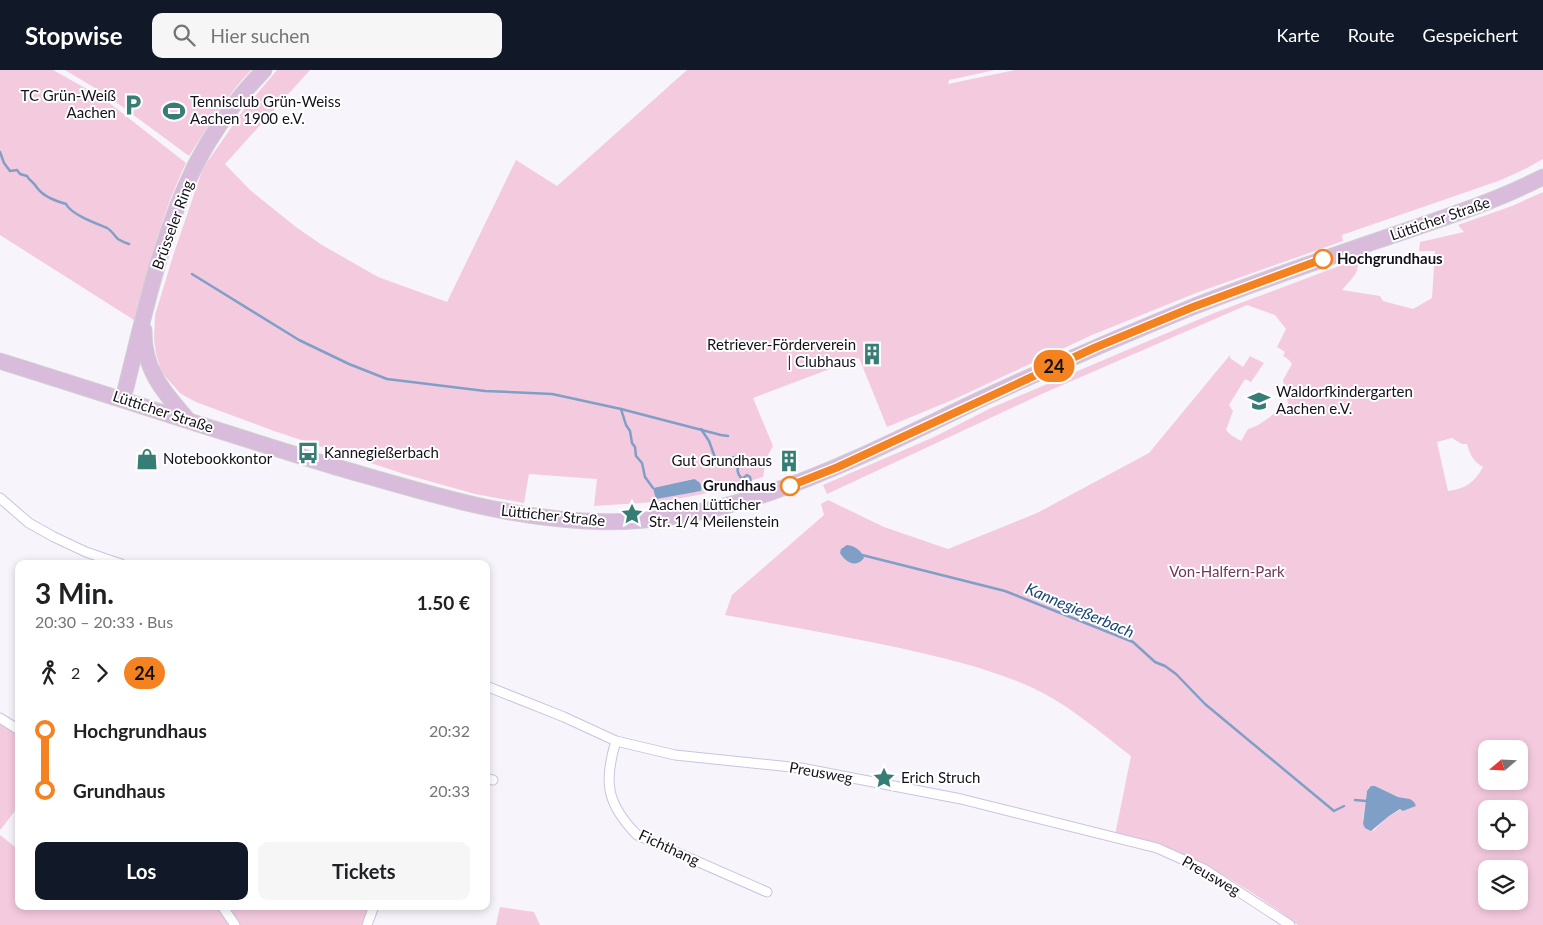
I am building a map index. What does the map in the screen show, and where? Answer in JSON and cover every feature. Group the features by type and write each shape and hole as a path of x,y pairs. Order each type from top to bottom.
{"main road":[{"name":"Brüsseler Ring","path":"123,399 158,264 171,222 195,166 223,119 264,70"},
{"name":"Lütticher Straße","path":"0,361 434,496 480,507 522,515 586,522 661,519 702,512 756,498 838,467 1094,348 1193,307 1488,202 1543,177"},
{"path":"144,314 144,339 150,367 156,380 188,420"}],"street":[{"path":"0,498 29,523 86,552 110,560"},
{"name":"Preusweg","path":"490,688 616,741 675,754 801,768 953,797 1148,846 1204,869 1290,925"},
{"path":"0,718 15,727"},
{"name":"Fichthang","path":"616,741 609,763 609,786 614,806 624,822 637,835 767,892"},
{"path":"225,910 235,925"},
{"path":"367,925 373,910"}],"green space":[{"path":"0,70 53,70 103,98 186,163 177,182 150,260 134,320 0,235"},
{"name":"Tennisclub Grün-Weiss Aachen 1900 e.V.","path":"65,70 251,70 226,101 189,156 105,94"},
{"path":"277,70 310,70 225,164 250,190 322,245 378,277 447,302 516,160 557,186 687,70 995,70 949,80 948,84 1015,70 1543,70 1543,159 1501,180 1342,235 1343,241 1196,293 1092,335 957,398 887,427 859,358 753,398 773,446 766,459 763,477 716,491 676,499 594,506 597,479 529,474 524,503 475,494 404,474 274,431 196,402 181,394 162,373 154,339 155,315 174,253 203,168 245,108","holes":["693,479 698,481 701,491 653,488"]},
{"name":"Von-Halfern-Park","path":"1543,192 1543,925 1298,925 1248,890 1193,859 1151,843 1115,835 1131,756 1076,714 1041,692 990,671 936,656 725,615 732,595 824,515 821,504 828,500 884,527 948,549 1037,513 1149,453 1230,355 1230,358 1243,367 1250,356 1264,363 1251,382 1245,379 1229,405 1233,411 1226,430 1241,441 1248,429 1264,421 1288,404 1283,380 1292,364 1283,356 1285,352 1277,347 1286,329 1275,315 1247,305 1044,393 827,494 823,485 934,437 991,408 1214,313 1358,259 1356,273 1342,290 1380,296 1383,301 1413,309 1432,298 1435,251 1419,251 1420,242 1464,232 1458,225 1512,206","holes":["1452,438 1462,444 1467,444 1472,457 1483,467 1473,481 1460,489 1448,491 1437,442","1375,786 1398,797 1410,799 1416,806 1403,811 1401,809 1389,816 1373,831 1363,820 1367,791"]},
{"path":"0,722 15,732 15,811 0,830"},
{"path":"0,835 15,847 15,910 223,910 232,925 0,925"},
{"path":"500,907 534,912 540,925 496,925"},
{"path":"229,910 370,910 365,925 239,925"}],"water":[{"path":"694,479 700,484 701,491 656,499 653,488"},
{"path":"847,545 857,549 864,558 858,563 848,562 840,553 841,549"},
{"path":"1371,786 1375,786 1398,797 1410,799 1416,806 1403,811 1400,809 1371,831 1365,828 1363,824 1367,791"}],"waterway":[{"name":"Kannegießerbach","path":"0,152 4,163 10,171 17,170 20,174 27,176 44,195 66,204 73,212 107,228 118,239 129,244"},
{"name":"Kannegießerbach","path":"192,274 299,340 349,364 387,379 485,391 552,394 728,436"},
{"path":"621,409 630,431 636,456 642,463 645,477 653,488"},
{"path":"701,429 709,441 717,463 719,464 727,458 736,457 740,459 738,474 742,479 747,475 750,477 751,484"},
{"name":"Kannegießerbach","path":"862,555 1005,591 1133,642 1155,662 1176,674 1205,704 1334,811 1344,806"},
{"path":"1355,800 1366,801"}],"bus line":[{"name":"24","path":"790,486 838,467 1094,348 1193,307 1323,259"}],"place":[{"name":"TC Grün-Weiß Aachen","path":"133,105"},
{"name":"Tennisclub Grün-Weiss Aachen 1900 e.V.","path":"174,111"},
{"name":"Hochgrundhaus","path":"1323,259"},
{"name":"Retriever-Förderverein | Clubhaus","path":"872,354"},
{"name":"Waldorfkindergarten Aachen e.V.","path":"1259,401"},
{"name":"Kannegießerbach","path":"308,453"},
{"name":"Notebookkontor","path":"147,459"},
{"name":"Gut Grundhaus","path":"789,461"},
{"name":"Grundhaus","path":"790,486"},
{"name":"Aachen Lütticher Str. 1/4 Meilenstein","path":"632,514"},
{"name":"Erich Struch","path":"884,778"}]}
